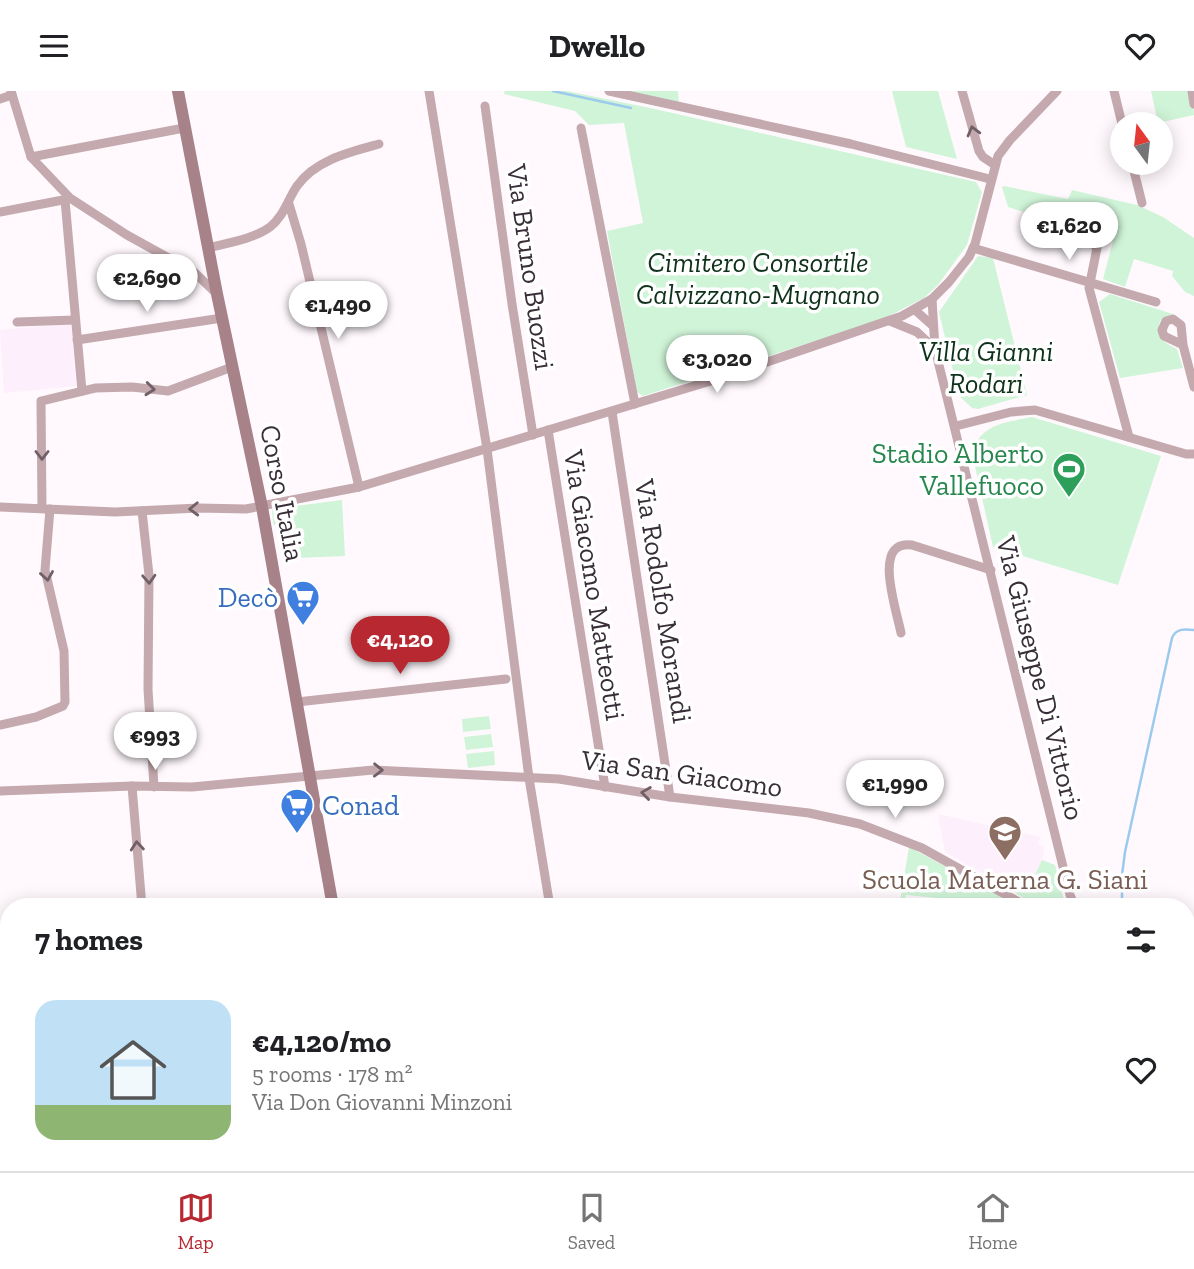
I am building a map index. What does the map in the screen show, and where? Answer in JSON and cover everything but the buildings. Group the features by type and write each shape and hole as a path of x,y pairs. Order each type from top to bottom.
{"street":[{"name":"Corso Italia","path":"178,91 262,507 330,898"},
{"path":"429,91 487,449 529,778 549,898"},
{"path":"609,91 850,143 990,179"},
{"path":"962,91 979,151 995,165"},
{"path":"0,507 142,511 246,509 359,487 612,412 890,321 932,299 950,282 973,248 995,165 1010,140 1057,91"},
{"path":"1114,91 1119,112"},
{"path":"1192,91 1194,104"},
{"path":"0,99 12,93 31,157 68,199 194,272 217,294"},
{"name":"Via Bruno Buozzi","path":"485,106 533,435"},
{"path":"31,157 184,128"},
{"path":"581,128 635,404"},
{"path":"208,248 249,237 269,228 289,204 298,184 324,163 341,155 379,145"},
{"path":"1135,175 1142,203"},
{"path":"0,212 68,199"},
{"path":"68,199 82,391"},
{"path":"289,204 359,487"},
{"path":"1062,233 1091,241 1096,245 1089,292 1129,437"},
{"path":"973,248 1156,302"},
{"name":"Via Giuseppe Di Vittorio","path":"932,299 935,349 1070,898"},
{"path":"915,310 933,326"},
{"path":"915,310 917,332"},
{"path":"77,340 222,318"},
{"path":"17,323 75,320"},
{"path":"890,321 917,332 935,349"},
{"path":"1183,345 1194,387"},
{"path":"0,725 36,717 63,706 65,702 64,651 45,570 46,508 41,401 95,388 132,387 168,391 232,367"},
{"path":"956,426 1027,409 1194,454"},
{"name":"Via Rodolfo Morandi","path":"612,412 670,797"},
{"name":"Via Giacomo Matteotti","path":"548,431 604,787"},
{"path":"142,511 149,575 148,689 154,787"},
{"path":"901,633 888,565 888,559 894,549 912,545 991,570"},
{"path":"298,702 506,678"},
{"name":"Via San Giacomo","path":"0,791 132,786 192,787 373,769 559,779 670,797 799,811 860,824 922,848 1012,898"},
{"path":"132,786 141,898"}],"shaded area":[{"path":"71,323 76,386 4,393 0,330"},
{"name":"Scuola Materna G. Siani","path":"938,814 1040,837 1038,844 1044,847 1042,860 1055,865 1063,898 1024,898 945,852"}],"green space":[{"name":"Cimitero Consortile Calvizzano-Mugnano","path":"505,91 567,91 655,109 976,182 982,192 967,245 938,285 924,298 881,320 643,396 637,392 607,231 643,223 624,123 589,125 575,111 504,94"},
{"path":"628,91 678,91 679,103"},
{"path":"892,91 938,91 957,159 906,147"},
{"path":"1151,91 1192,91 1194,115 1173,120 1173,112 1156,112"},
{"path":"1002,187 1068,199 1072,190 1137,205 1163,217 1194,238 1194,296 1185,292 1172,276 1173,271 1134,259 1125,287 1103,279 1113,241 1008,207"},
{"name":"Villa Gianni Rodari","path":"978,256 993,258 1027,395 978,409 972,408 959,396 939,312"},
{"path":"1110,294 1173,314 1160,321 1159,331 1165,342 1177,349 1183,368 1120,378 1099,302"},
{"name":"Stadio Alberto Vallefuoco","path":"1032,417 1161,456 1118,585 993,547 972,453 976,443 987,430"},
{"path":"342,500 345,556 296,558 273,523 272,509"},
{"path":"489,716 491,729 463,732 462,719"},
{"path":"491,734 493,747 466,750 464,737"},
{"path":"494,751 495,765 468,768 466,754"},
{"path":"909,847 1005,898 906,895 905,898 900,898"},
{"path":"1042,860 1055,865 1063,898 1025,898 1010,890 1022,889 1034,877"}],"waterway":[{"path":"553,91 631,108"},
{"path":"1122,898 1125,852 1172,638 1178,631 1194,630"}],"place":[{"name":"Stadio Alberto Vallefuoco","path":"1069,499"},
{"name":"Decò","path":"303,627"},
{"name":"Conad","path":"297,835"},
{"name":"Scuola Materna G. Siani","path":"1005,862"}]}
